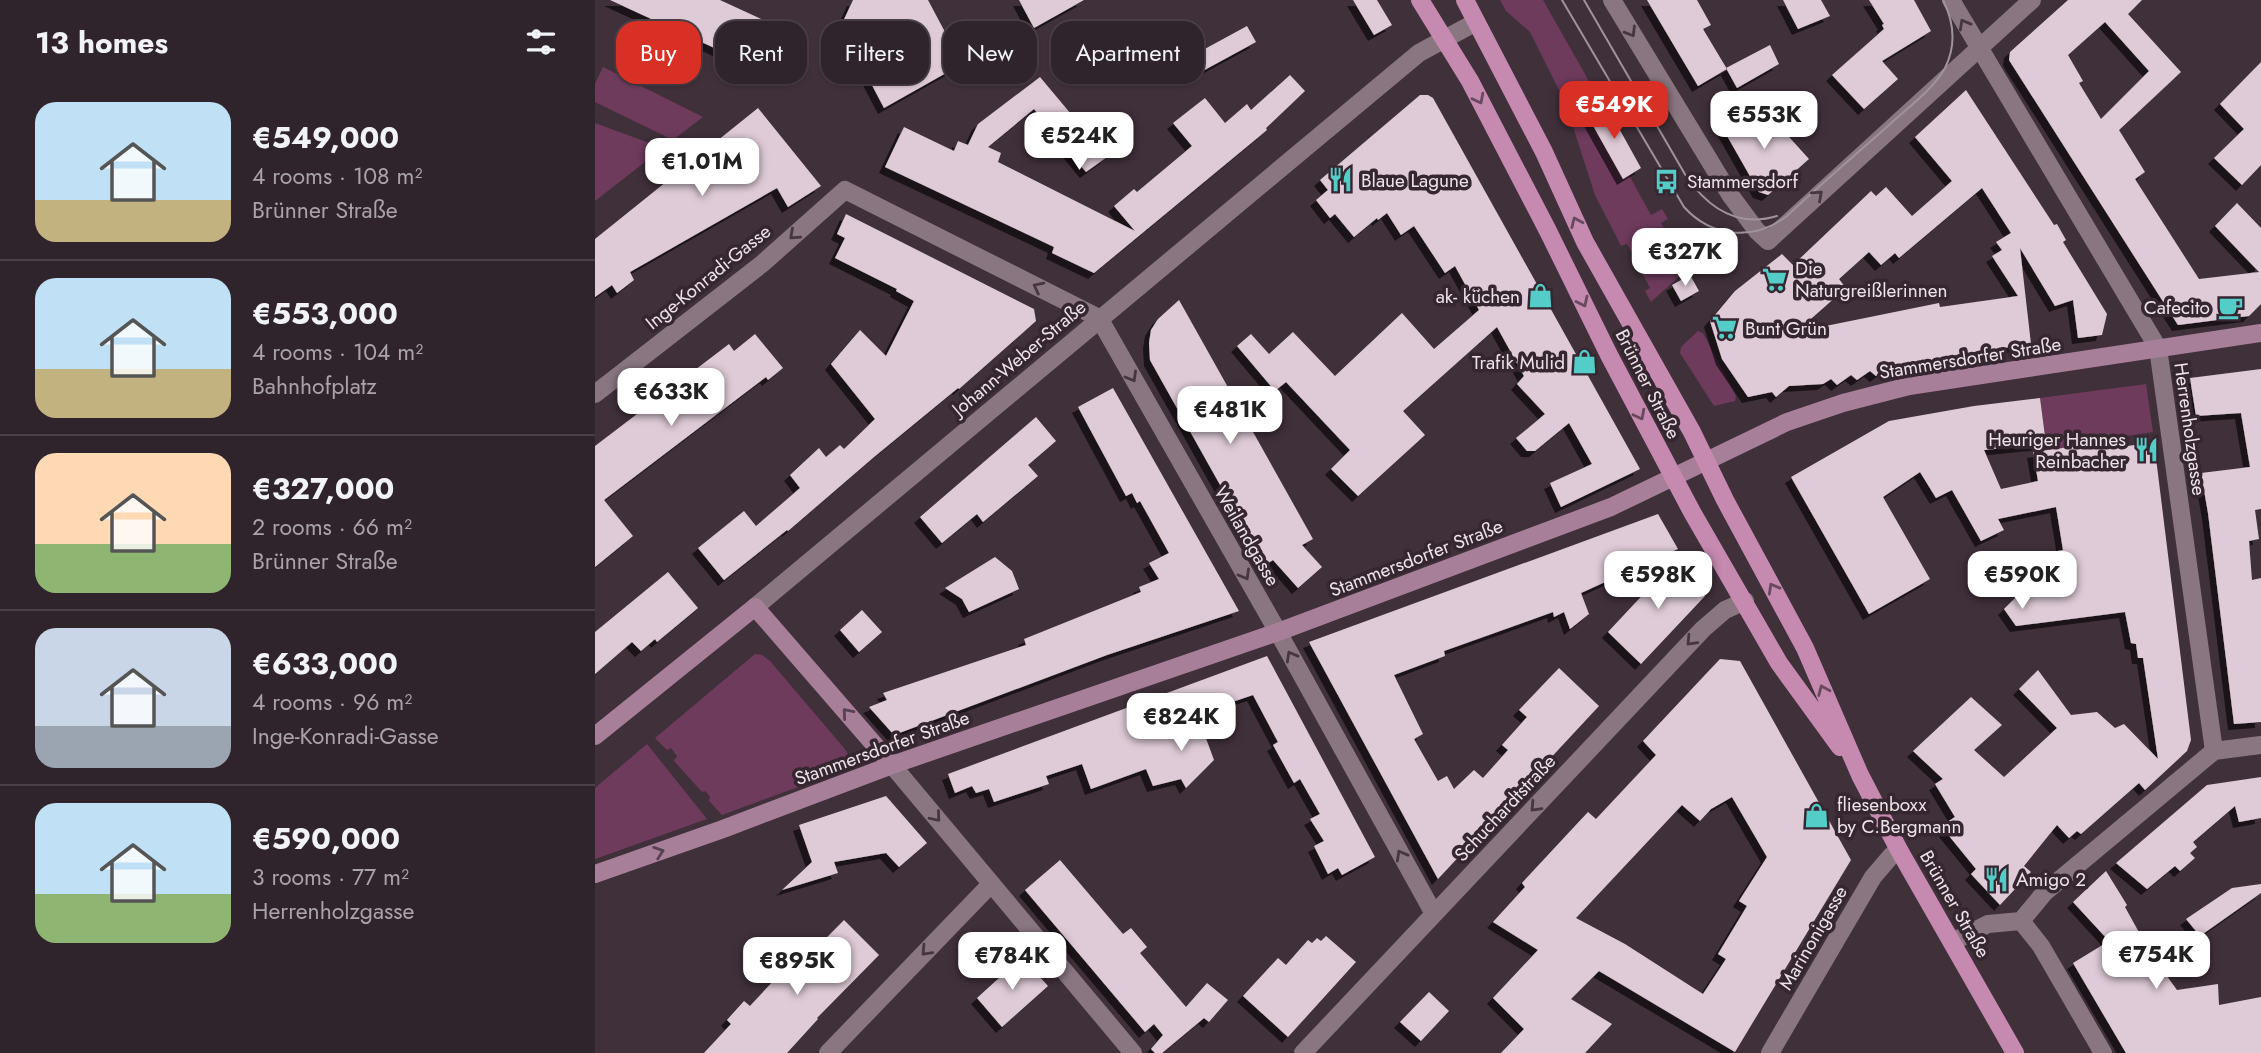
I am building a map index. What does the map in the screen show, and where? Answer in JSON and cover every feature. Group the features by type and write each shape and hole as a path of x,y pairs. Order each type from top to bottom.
{"main road":[{"name":"Brünner Straße","path":"1420,0 1494,127 1673,477 1779,663 1860,775"},
{"name":"Brünner Straße","path":"1465,0 1544,152 1585,242 1805,648 1860,775 1899,850 2015,1053"},
{"name":"Stammersdorfer Straße","path":"595,874 892,765 1278,632 1611,507 1787,422 1843,403 1909,386 2261,333"},
{"name":"Johann-Weber-Straße","path":"595,736 755,607"},
{"path":"755,607 892,765"}],"street":[{"path":"1612,0 1731,196 1757,231 1768,241 2032,0"},
{"name":"Herrenholzgasse","path":"1951,0 2158,348 2214,751"},
{"name":"Johann-Weber-Straße","path":"755,607 1419,53 1476,22"},
{"name":"Inge-Konradi-Gasse","path":"595,394 763,263 845,190 1099,318"},
{"name":"Weilandgasse","path":"1099,318 1278,632 1434,914"},
{"name":"Schuchardtstraße","path":"1303,1053 1703,629 1725,610 1745,601"},
{"path":"1952,942 1988,924 2021,921 2045,892 2214,751 2261,745"},
{"path":"892,765 1133,1053"},
{"name":"Marinonigasse","path":"1770,1053 1873,877 1899,850"},
{"path":"828,1053 991,884"},
{"path":"2021,921 2041,946 2103,1053"}],"shaded area":[{"path":"1500,0 1543,0 1602,104 1587,114 1622,178 1629,175 1651,215 1662,209 1668,219 1661,223 1666,232 1673,228 1694,263 1651,302 1645,291 1650,288 1627,244 1621,246 1595,195 1565,102 1530,32 1506,11"},
{"path":"603,67 616,74 616,84 637,84 703,117 673,140 595,102 595,84"},
{"path":"595,123 663,148 595,201"},
{"path":"1698,331 1703,333 1736,396 1735,401 1714,406 1680,353 1681,347"},
{"path":"2146,384 2153,432 2047,451 2040,398"},
{"path":"755,654 770,661 844,748 850,757 850,764 847,769 722,815 709,801 710,796 705,791 702,792 674,761 677,756 671,748 667,750 655,738"},
{"path":"647,744 707,819 595,859 595,788"}],"building":[{"path":"610,0 720,0 766,21 715,21 715,48 701,42 701,21 656,21"},
{"path":"853,0 928,0 943,28 943,75 929,83 929,21 843,21"},
{"path":"1019,0 1084,0 1037,26 1037,21 1030,21"},
{"path":"1353,0 1377,0 1392,25 1374,35"},
{"path":"1647,0 1697,0 1711,25 1703,29 1727,69 1698,86"},
{"path":"1783,0 1821,0 1830,16 1798,29"},
{"path":"1869,0 1914,0 1931,31 1882,61 1898,79 1864,109 1832,75 1884,29 1884,24"},
{"path":"2068,0 2142,0 2128,14 2181,72 2119,130 2145,172 2135,179 2199,279 2259,272 2215,226 2237,203 2261,228 2261,304 2249,316 2178,325 2009,60 2010,52","holes":["2105,22 2149,71 2101,119 2079,83 2083,81 2068,55"]},
{"path":"1247,26 1256,42 1204,70 1204,49"},
{"path":"1770,45 1779,64 1737,88 1726,68"},
{"path":"2261,62 2261,165 2242,185 2214,158 2244,129 2220,104"},
{"path":"1290,75 1305,91 1266,128 1267,130 1094,273 1052,253 1054,247 885,167 904,127 954,151 958,141 968,145 978,124 1031,84 1037,84 1040,77 1107,157 1086,172 1034,109 988,147 1001,153 998,162 1135,231 1114,206 1134,189 1137,192 1192,146 1173,123 1205,98 1225,123 1247,104 1251,110"},
{"path":"871,84 927,84 884,108"},
{"path":"1966,90 2066,240 2063,242 2107,314 2102,335 2078,338 2073,300 2055,306 2020,248 2031,344 1944,357 1935,364 1930,359 1915,368 1909,363 1896,373 1889,366 1876,376 1870,371 1857,380 1851,375 1837,385 1831,379 1823,384 1789,386 1776,397 1772,392 1748,397 1722,359 1710,321 1735,291 1782,254 1793,265 1871,191 1876,196 1886,187 1912,216 1952,181 1915,137","holes":["1982,188 2011,233 1996,242 2002,250 1992,256 2018,296 1940,307 1939,303 1796,332 1846,288 1839,279 1869,252 1881,265 1895,253 1899,258"]},
{"path":"1420,95 1433,98 1640,469 1561,507 1550,483 1592,464 1569,423 1535,451 1527,451 1516,438 1545,414 1517,384 1524,376 1497,327 1403,411 1425,435 1358,496 1331,469 1350,450 1286,382 1275,391 1237,346 1251,334 1269,354 1293,332 1335,376 1402,313 1434,349 1479,310 1455,266 1445,273 1414,226 1401,235 1387,213 1354,237 1335,214 1330,218 1316,200 1328,190 1320,180"},
{"path":"1605,103 1641,168 1623,179 1586,113"},
{"path":"1756,107 1772,134 1781,128 1809,159 1768,195 1759,192 1722,127"},
{"path":"758,108 821,186 788,207 777,188 630,272 634,280 617,293 612,285 595,297 595,239"},
{"path":"846,214 1034,309 1036,321 959,389 788,531 724,580 698,548 744,511 756,526 800,488 790,475 819,448 826,457 840,445 844,449 875,419 831,364 860,330 886,356 914,301 896,291 897,289 835,258 845,238 837,234"},
{"path":"1690,275 1699,291 1681,301 1672,285"},
{"path":"1179,300 1313,539 1302,545 1322,567 1298,588 1273,560 1265,565 1150,360 1151,330 1158,319"},
{"path":"755,334 783,368 768,380 766,377 604,500 633,536 595,567 595,446 729,344 734,351"},
{"path":"2261,369 2261,509 2255,510 2259,539 2249,541 2252,580 2261,578 2261,722 2234,724 2201,473 2250,467 2241,413 2196,416 2190,378"},
{"path":"1113,388 1239,611 1107,655 894,735 869,707 887,700 883,693 1026,645 1024,639 1141,592 1139,587 1159,579 1149,563 1169,553 1140,501 1137,503 1132,493 1126,496 1078,407"},
{"path":"2040,398 2046,444 1984,450 2001,489 2038,481 2033,452 2107,442 2108,449 2154,442 2191,740 2187,751 2145,790 2139,783 2081,834 2077,831 2069,838 2057,825 2024,866 2031,872 2000,905 1971,874 1976,869 1941,826 1955,817 1935,784 1943,779 1913,751 1971,697 2002,725 1974,750 2004,777 2057,728 2019,689 2038,670 2071,715 2097,712 2115,728 2124,724 2158,759 2143,658 2138,658 2136,644 2131,643 2125,612 2016,626 2004,609 2043,570 2062,568 2058,551 2063,550 2056,507 1998,519 2004,530 1981,541 1952,490 1936,498 1920,472 1883,497 1930,579 1869,614 1791,477 1889,421"},
{"path":"1036,417 1056,441 1028,465 1038,476 983,522 977,514 942,543 920,517"},
{"path":"1658,514 1678,549 1581,593 1589,614 1570,629 1564,612 1554,617 1553,612 1444,651 1445,656 1394,675 1423,734 1414,739 1438,781 1447,776 1454,789 1474,770 1483,778 1508,750 1502,745 1527,717 1519,710 1559,668 1599,706 1438,879 1309,642"},
{"path":"1681,554 1705,596 1641,664 1608,632"},
{"path":"995,557 1012,571 1019,589 969,612 962,599 945,588"},
{"path":"668,572 698,608 657,642 655,639 641,651 632,642 595,674 595,632"},
{"path":"862,610 882,632 859,652 840,630"},
{"path":"1267,656 1375,857 1342,875 1338,868 1328,874 1314,846 1324,841 1310,819 1320,814 1300,779 1294,783 1273,745 1278,742 1253,695 1197,714 1214,760 1186,788 1181,779 1153,786 1146,769 1091,789 1082,764 1046,776 1049,784 994,802 989,789 976,793 972,786 955,793 948,774"},
{"path":"1720,659 1740,661 1851,860 1735,1052 1599,971 1571,999 1612,1024 1585,1053 1501,1053 1524,1029 1493,998 1538,950 1493,922 1525,887 1522,883 1588,812 1596,819 1656,755 1643,741","holes":["1732,797 1767,857 1739,901 1747,906 1718,954 1726,959 1703,994 1625,944 1576,918 1682,805 1700,821 1711,809"]},
{"path":"2261,777 2261,818 2239,822 2235,806 2193,842 2197,847 2190,853 2195,858 2180,871 2175,866 2147,889 2116,863 2207,785"},
{"path":"886,796 927,843 899,867 886,853 834,862 838,873 782,890 812,862 799,825"},
{"path":"1060,860 1123,934 1131,928 1147,947 1140,953 1186,1007 1207,983 1228,1000 1209,1022 1204,1018 1162,1053 1155,1053 1151,1049 1163,1035 1154,1024 1145,1032 1025,890"},
{"path":"2106,871 2127,905 2125,907 2151,954 2177,990 2218,984 2219,1005 2261,997 2261,1053 2126,1053 2073,963 2109,941 2073,902"},
{"path":"2261,884 2261,893 2200,936 2186,919 2232,888"},
{"path":"844,920 879,955 787,1053 704,1053 731,1024 727,1020 744,1001 750,1006 776,978 782,983"},
{"path":"1326,936 1356,962 1288,1037 1243,996 1278,958 1286,965 1308,940 1312,943 1317,938 1321,941"},
{"path":"1022,957 1048,986 1002,1027 977,998"},
{"path":"1429,992 1449,1011 1421,1041 1400,1022"}],"tram line":[{"path":"1562,0 1684,207 1707,225 1734,232 1761,230 1787,216 1933,84 1949,60 1952,43 1951,25 1943,0"},
{"path":"1584,0 1686,176 1695,187 1714,206 1736,217 1763,219 1777,216"}],"place":[{"name":"Blaue Lagune","path":"1341,180"},
{"name":"Stammersdorf","path":"1667,181"},
{"name":"Die Naturgreißlerinnen","path":"1775,279"},
{"name":"ak- küchen","path":"1540,296"},
{"name":"Cafecito","path":"2230,307"},
{"name":"Bunt Grün","path":"1725,328"},
{"name":"Trafik Mulid","path":"1585,362"},
{"name":"Heuriger Hannes Reinbacher","path":"2146,450"},
{"name":"fliesenboxx by C.Bergmann","path":"1817,815"},
{"name":"Amigo 2","path":"1996,879"}]}
